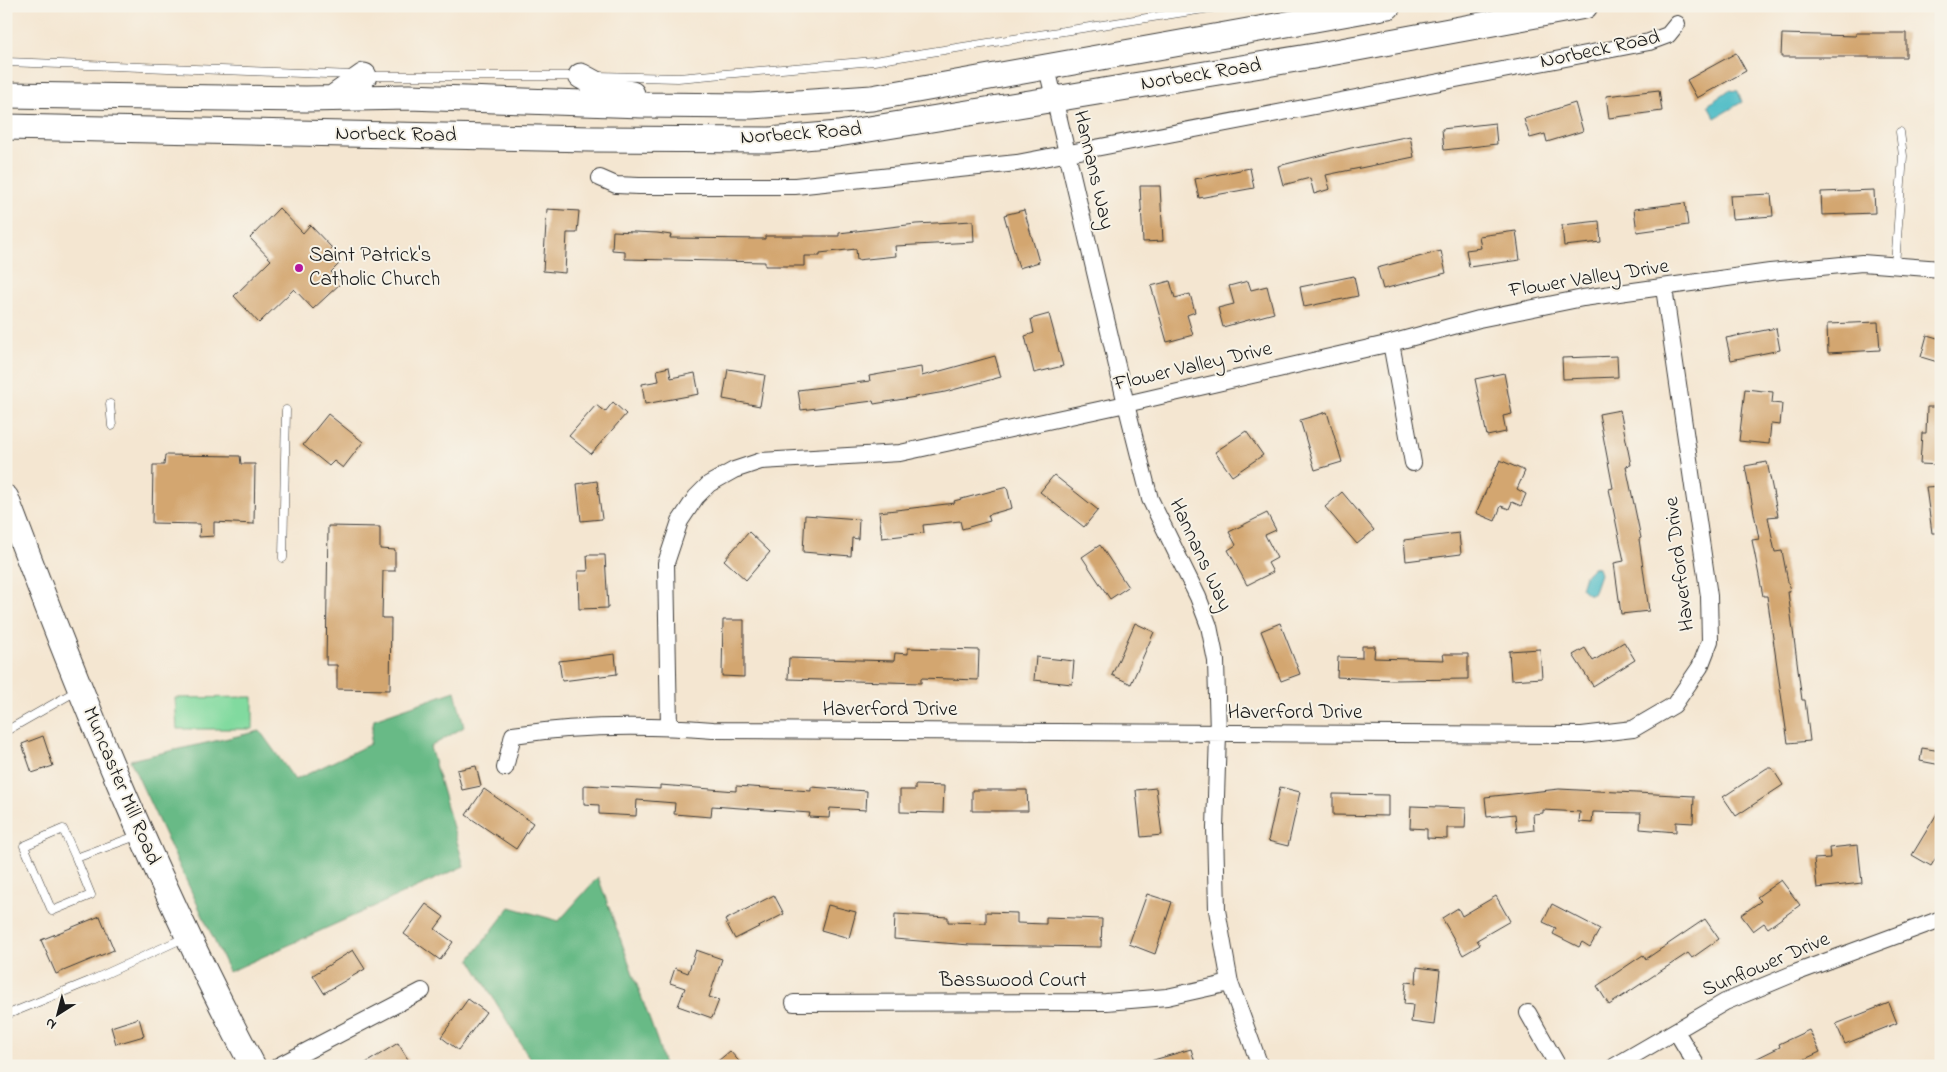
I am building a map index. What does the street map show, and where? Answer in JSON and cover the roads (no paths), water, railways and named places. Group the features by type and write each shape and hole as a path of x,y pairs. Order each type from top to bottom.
{"main road":[{"name":"Norbeck Road","path":"6,95 306,99 409,97 642,105 681,103 751,106 872,98 1388,6"},
{"name":"Norbeck Road","path":"6,126 591,139 770,140 838,134 1055,99 1324,54 1585,6"},
{"path":"333,98 364,76"},
{"path":"581,76 605,89 622,94 645,95 681,103"},
{"path":"176,129 182,119 193,116 289,114 306,99"},
{"name":"Muncaster Mill Road","path":"8,511 141,834 208,981 253,1066"}],"street":[{"name":"Norbeck Road","path":"600,178 616,185 639,186 795,186 1018,163 1067,152 1188,131 1649,42 1668,35 1677,24"},
{"name":"Hannans Way","path":"1047,68 1150,499 1198,597 1209,626 1216,661 1218,734 1215,828 1218,910 1230,983 1260,1066"},
{"name":"Flower Valley Drive","path":"669,727 666,563 680,522 696,497 710,484 734,470 760,461 900,453 1126,404 1391,343 1479,319 1583,298 1770,272 1862,263 1941,269"},
{"name":"Haverford Drive","path":"505,768 513,735 556,728 669,727 713,730 1582,735 1633,729 1674,705 1700,667 1710,641 1709,596 1664,288"},
{"path":"1391,343 1413,463"},
{"name":"Sunflower Drive","path":"1615,1066 1725,1002 1786,976 1941,920"},
{"name":"Basswood Court","path":"794,1003 1106,1002 1167,997 1230,983"},
{"path":"278,1066 422,990"},
{"path":"1528,1013 1558,1066"},
{"path":"1676,1031 1697,1066"}],"lane":[{"path":"6,62 364,76 678,78 874,61 1223,6"},
{"path":"1895,265 1903,156 1900,132"},
{"path":"110,404 112,426"},
{"path":"282,558 286,410"},
{"path":"6,731 80,689"},
{"path":"63,829 76,858 91,895 52,911 24,846 63,829"},
{"path":"76,858 141,834"},
{"path":"6,1015 90,982 188,936"}],"water":[{"path":"1729,90 1738,91 1742,102 1715,118 1708,105"},
{"path":"1593,567 1598,568 1600,574 1593,594 1588,594 1581,588 1585,575"}],"place":[{"name":"Saint Patrick's Catholic Church","path":"299,268"}]}
